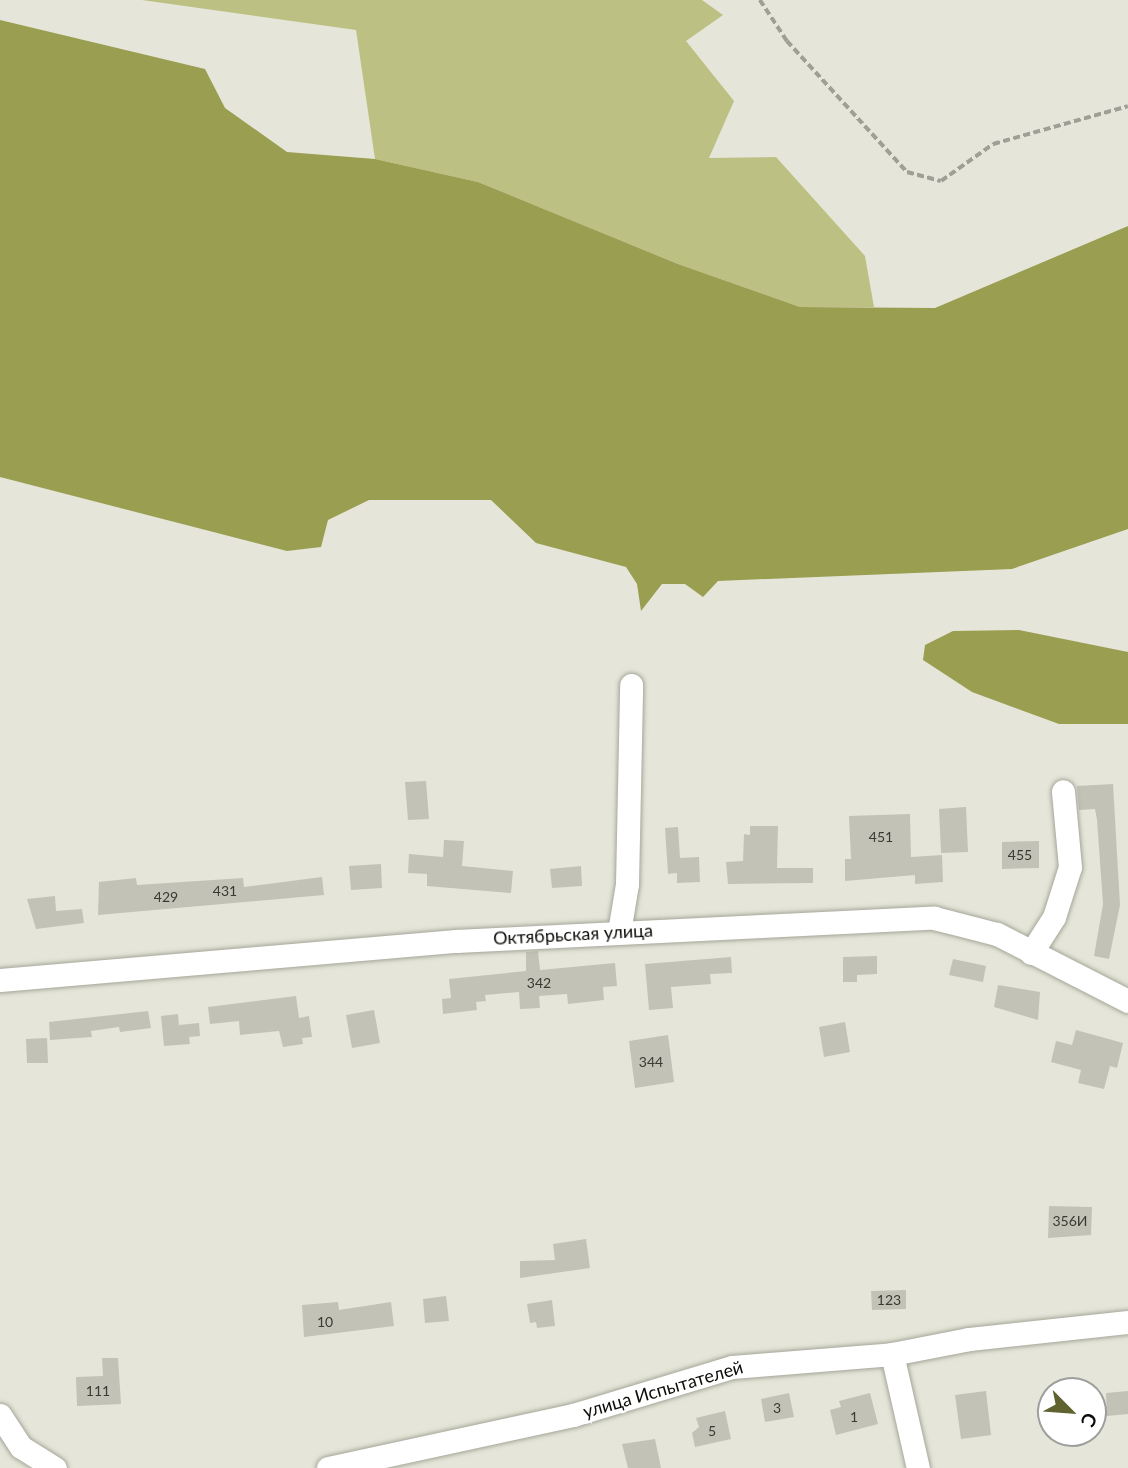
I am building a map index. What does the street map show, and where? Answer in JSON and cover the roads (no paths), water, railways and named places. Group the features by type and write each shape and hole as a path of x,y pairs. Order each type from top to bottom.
{"street":[{"path":"619,932 627,884 631,685"},
{"path":"1031,953 1054,917 1070,867 1063,791"},
{"name":"Октябрьская улица","path":"0,980 619,932 934,918 971,924 1128,1001"},
{"name":"улица Испытателей","path":"328,1468 380,1462 573,1415 732,1367 892,1354 969,1339 1128,1322"},
{"path":"892,1354 918,1468"},
{"path":"0,1415 21,1447 55,1468"}]}
